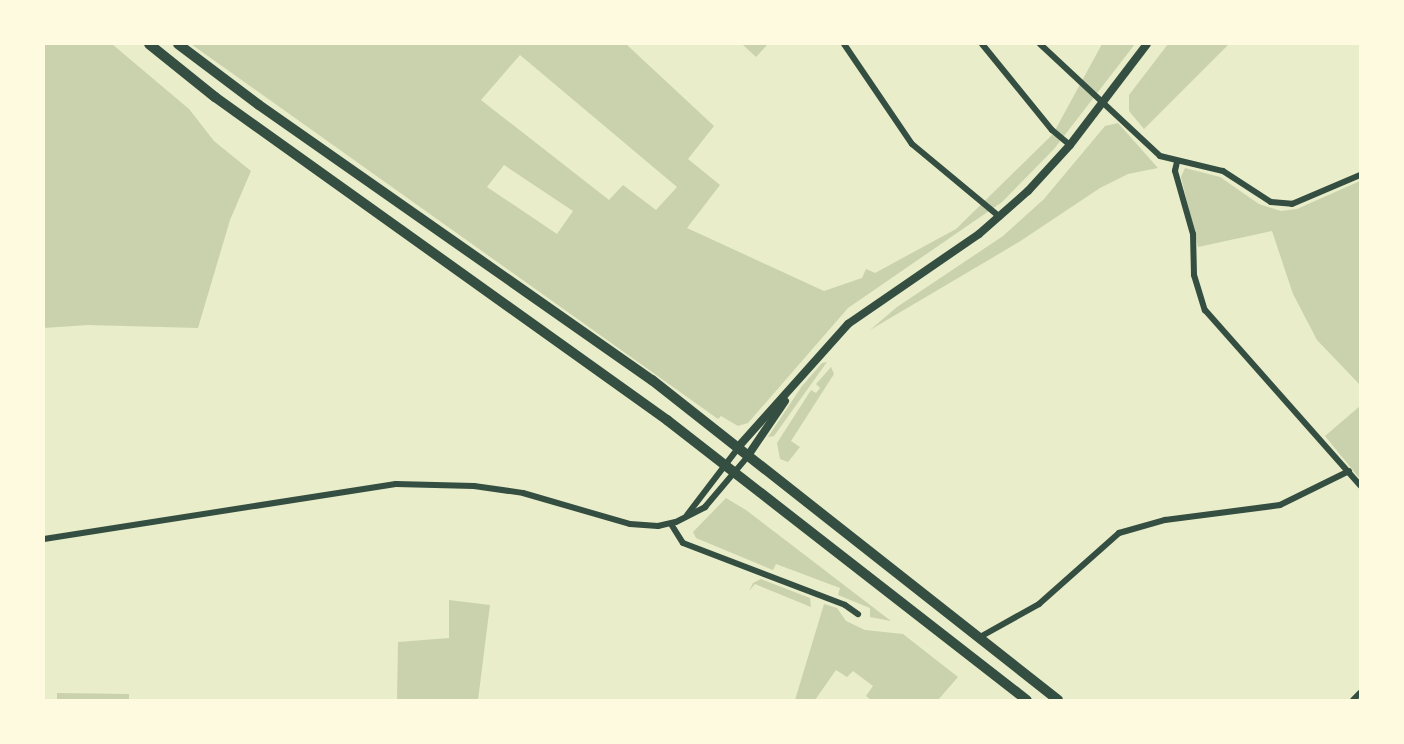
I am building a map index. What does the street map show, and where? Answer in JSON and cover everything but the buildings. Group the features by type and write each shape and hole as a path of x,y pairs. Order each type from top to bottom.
{"main road":[{"path":"149,44 214,97 724,464 1027,700"},
{"path":"178,44 259,105 603,345 739,446 1058,700"}],"street":[{"path":"844,44 912,144 1000,217"},
{"path":"982,44 1052,130 1070,145"},
{"path":"1040,44 1104,100 1153,151 1177,162 1223,171 1262,198 1281,204 1298,201 1360,175"},
{"path":"687,516 739,446 790,393 848,324 1000,217 1070,145 1147,44"},
{"path":"1177,162 1175,171 1192,234 1194,275 1205,310 1360,485"},
{"path":"44,539 396,484 474,486 569,504 639,525 671,524 705,507 749,454 790,393"},
{"path":"980,637 1039,603 1119,533 1166,520 1280,505 1349,471"},
{"path":"671,524 683,543 845,605 858,614"},
{"path":"1353,700 1360,693"}],"green space":[{"path":"44,44 112,44 189,109 214,141 251,171 230,220 198,328 88,325 44,328"},
{"path":"191,44 626,44 714,126 688,159 720,185 687,228 824,291 862,278 866,269 875,273 956,229 1053,134 1102,44 1135,44 1054,149 1002,202 848,308 748,423 738,426 721,416 718,419","holes":["520,55 677,187 656,210 623,185 609,200 481,100","504,165 573,211 557,234 487,187"]},
{"path":"742,44 768,44 756,57"},
{"path":"1168,44 1229,44 1144,129 1129,111 1129,95"},
{"path":"1118,123 1158,168 1128,174 1100,188 1019,242 870,330 897,307 1003,236 1044,199 1105,126"},
{"path":"1185,168 1220,177 1259,204 1281,211 1297,209 1360,181 1360,385 1317,340 1293,294 1272,231 1198,247 1181,177"},
{"path":"827,362 774,436 768,437 802,386 822,363"},
{"path":"831,367 834,374 791,441 800,447 788,462 780,459 777,443 811,390 816,393 820,388 816,384"},
{"path":"1360,406 1360,479 1325,436"},
{"path":"726,498 746,510 891,621 870,617 870,608 838,595 840,588 776,564 773,570 696,538 693,532"},
{"path":"761,579 810,598 811,607 755,584 749,591 753,583"},
{"path":"449,600 490,605 478,700 397,700 398,642 449,638"},
{"path":"824,604 837,608 846,621 865,630 903,634 958,677 938,700 871,700 866,696 873,686 853,671 847,677 836,670 815,700 795,700"},
{"path":"57,693 129,694 129,700 57,700"}]}
